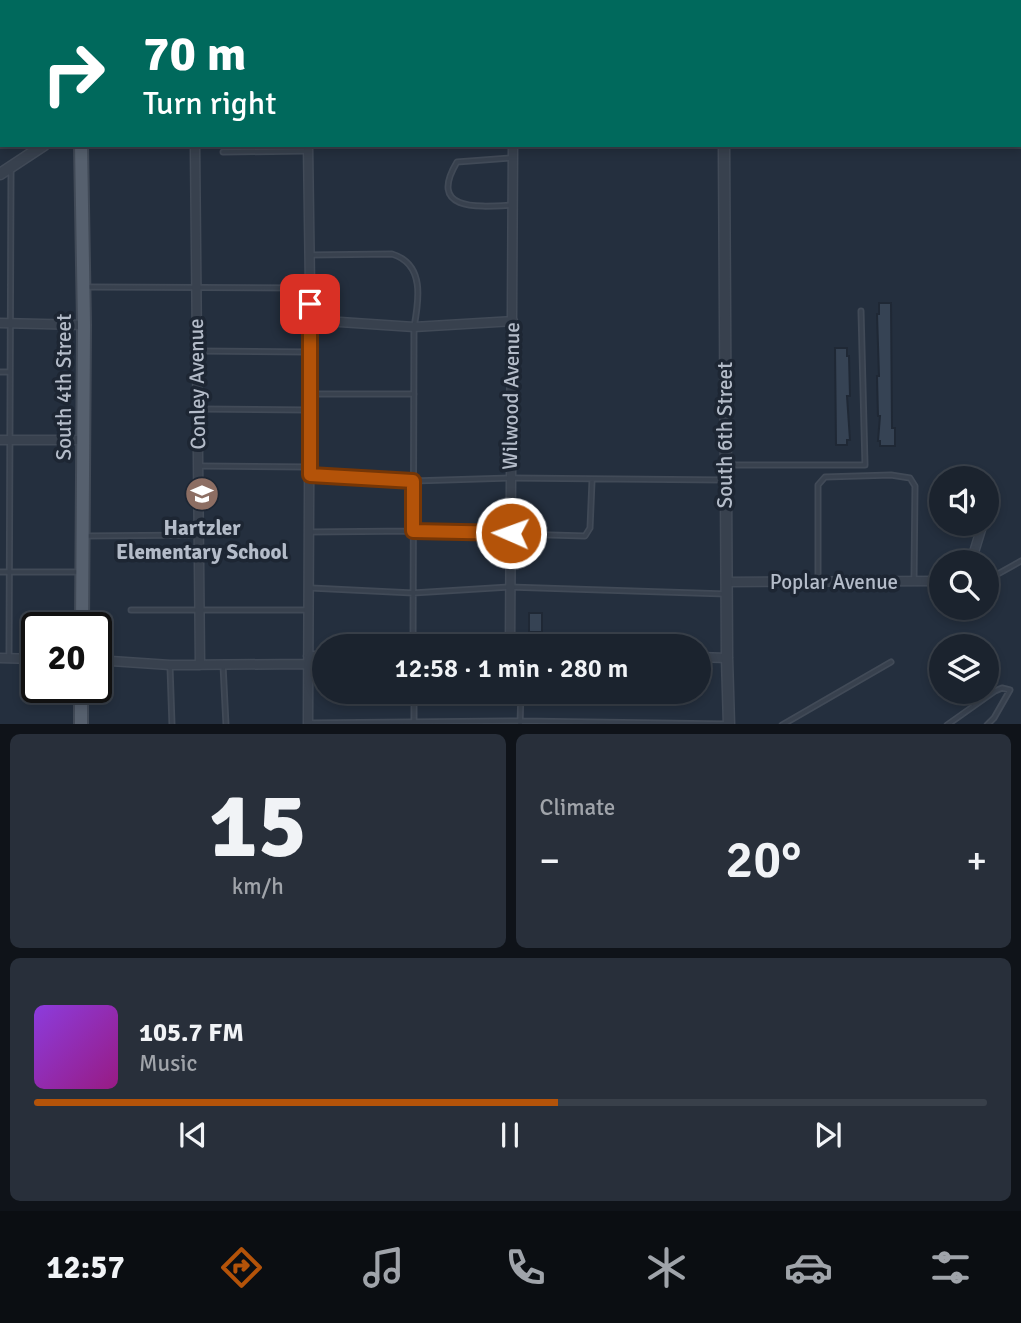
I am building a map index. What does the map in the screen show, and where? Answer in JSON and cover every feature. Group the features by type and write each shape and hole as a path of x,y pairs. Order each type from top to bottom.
{"main road":[{"name":"South 4th Street","path":"81,147 84,325 82,612"},
{"path":"81,703 81,724"}],"street":[{"path":"0,174 39,147"},
{"name":"Conley Avenue","path":"194,147 200,665"},
{"name":"Wilwood Avenue","path":"510,634 513,147"},
{"name":"South 6th Street","path":"724,147 726,594 730,724"},
{"path":"308,148 308,724"},
{"path":"310,320 414,327 513,321"},
{"path":"0,323 84,325"},
{"path":"0,440 83,440"},
{"name":"Poplar Avenue","path":"726,582 929,581"},
{"path":"711,657 727,658"},
{"path":"112,661 223,665 312,659"}],"lane":[{"path":"223,152 308,148"},
{"path":"513,158 457,162 448,186 450,198 458,204 513,205"},
{"path":"4,658 10,572 10,167"},
{"path":"309,256 393,254 409,262 418,287 414,327 413,634"},
{"path":"82,288 310,288"},
{"path":"726,465 864,466 861,311"},
{"path":"197,351 310,352"},
{"path":"0,372 10,372"},
{"path":"310,394 414,394"},
{"path":"197,409 310,410"},
{"path":"198,466 310,471 413,481 510,478 592,481 726,480"},
{"path":"818,582 818,485 825,477 891,475 910,478 915,486 914,582"},
{"path":"309,532 413,531 585,536 590,528 592,481"},
{"path":"83,536 199,535"},
{"path":"999,573 1021,561"},
{"path":"0,572 83,572"},
{"path":"309,588 413,593 509,587 726,594"},
{"path":"131,610 309,610"},
{"path":"782,724 891,662"},
{"path":"170,665 172,724"},
{"path":"223,665 226,724"},
{"path":"947,724 995,691 1002,688 1010,690 994,718 987,724"},
{"path":"414,704 414,723"},
{"path":"520,723 521,704"},
{"path":"308,724 730,724"}],"building":[{"path":"879,303 891,303 892,428 895,428 895,446 880,446 878,441"},
{"path":"835,348 847,348 849,356 850,396 847,396 850,440 847,440 847,445 836,445"},
{"path":"529,613 542,613 542,632 529,632"}],"place":[{"name":"Hartzler Elementary School","path":"202,494"}],"route":[{"path":"310,304 310,475 413,481 413,531 511,533"}]}
